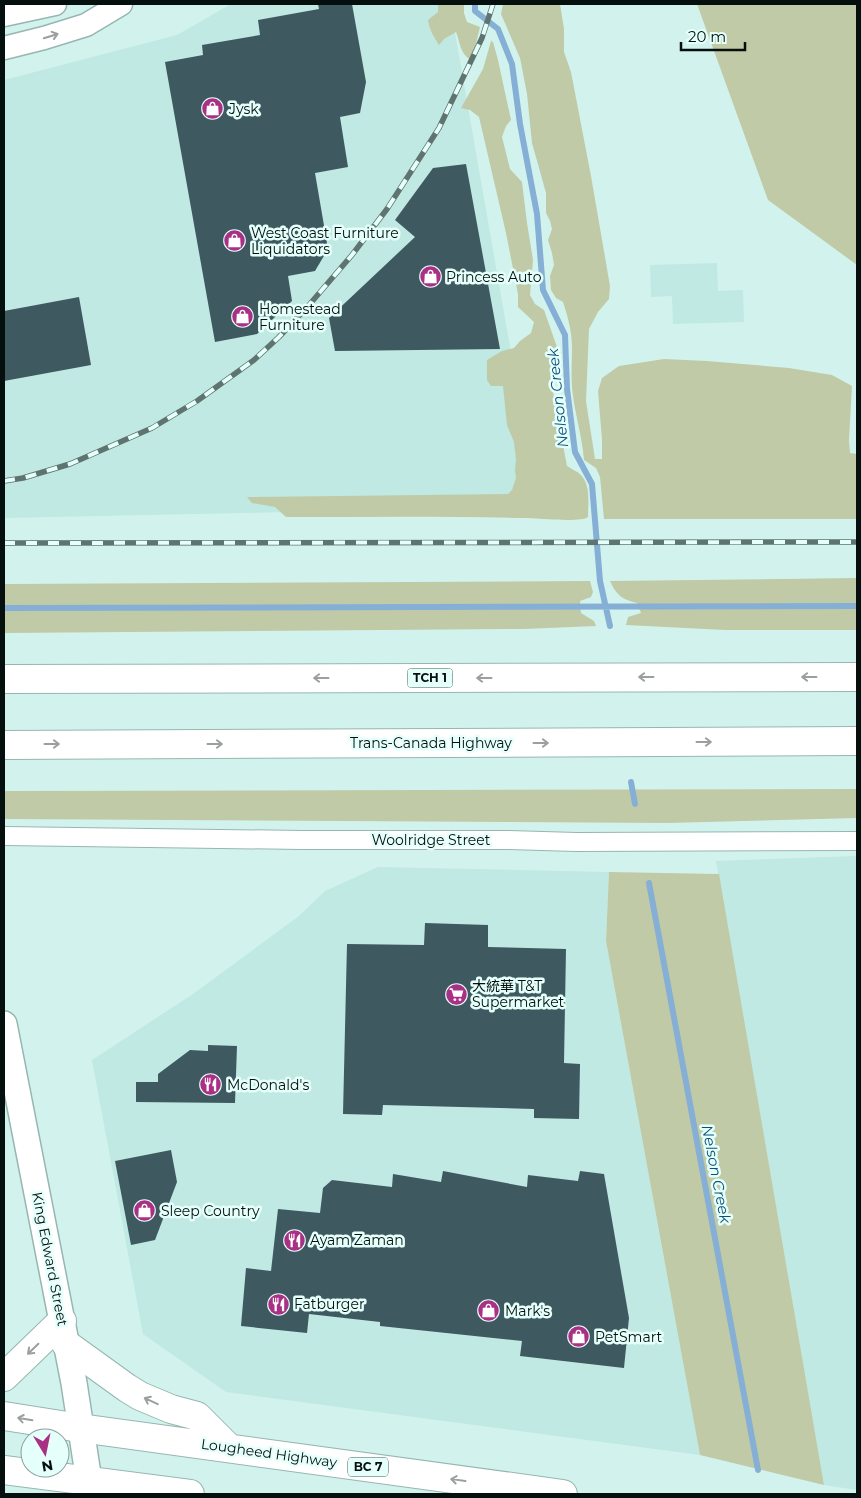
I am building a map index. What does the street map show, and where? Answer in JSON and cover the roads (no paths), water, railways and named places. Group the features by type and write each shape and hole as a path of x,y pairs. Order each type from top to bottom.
{"main road":[{"name":"TCH 1","path":"4,679 857,677"},
{"name":"Trans-Canada Highway","path":"4,744 857,741"},
{"name":"King Edward Street","path":"4,1024 64,1333 89,1487"},
{"path":"4,1377 64,1333 127,1388 140,1396 171,1409 197,1416 228,1448"},
{"name":"Lougheed Highway","path":"4,1416 563,1494"},
{"path":"4,1470 89,1487 190,1494"}],"street":[{"path":"4,15 55,4"},
{"path":"4,48 86,25 121,4"},
{"name":"Woolridge Street","path":"4,836 576,842 857,841"}],"waterway":[{"name":"Nelson Creek","path":"475,4 475,11 498,29 512,64 520,124 537,214 543,290 565,335 567,389 575,452 592,484 600,581 610,626"},
{"path":"4,608 857,606"},
{"name":"Nelson Creek","path":"631,782 635,804"},
{"name":"Nelson Creek","path":"649,883 758,1470"}],"railway":[{"path":"4,481 23,478 70,464 152,428 197,401 254,360 279,337 352,255 387,209 439,128 482,38 493,4"},
{"path":"4,543 857,542"}],"place":[{"name":"Jysk","path":"213,109"},
{"name":"West Coast Furniture Liquidators","path":"235,241"},
{"name":"Princess Auto","path":"430,277"},
{"name":"Homestead Furniture","path":"243,317"},
{"name":"大統華 T&T Supermarket","path":"456,994"},
{"name":"McDonald's","path":"211,1085"},
{"name":"Sleep Country","path":"145,1211"},
{"name":"Ayam Zaman","path":"294,1240"},
{"name":"Fatburger","path":"278,1304"},
{"name":"Mark's","path":"489,1311"},
{"name":"PetSmart","path":"579,1337"}]}
